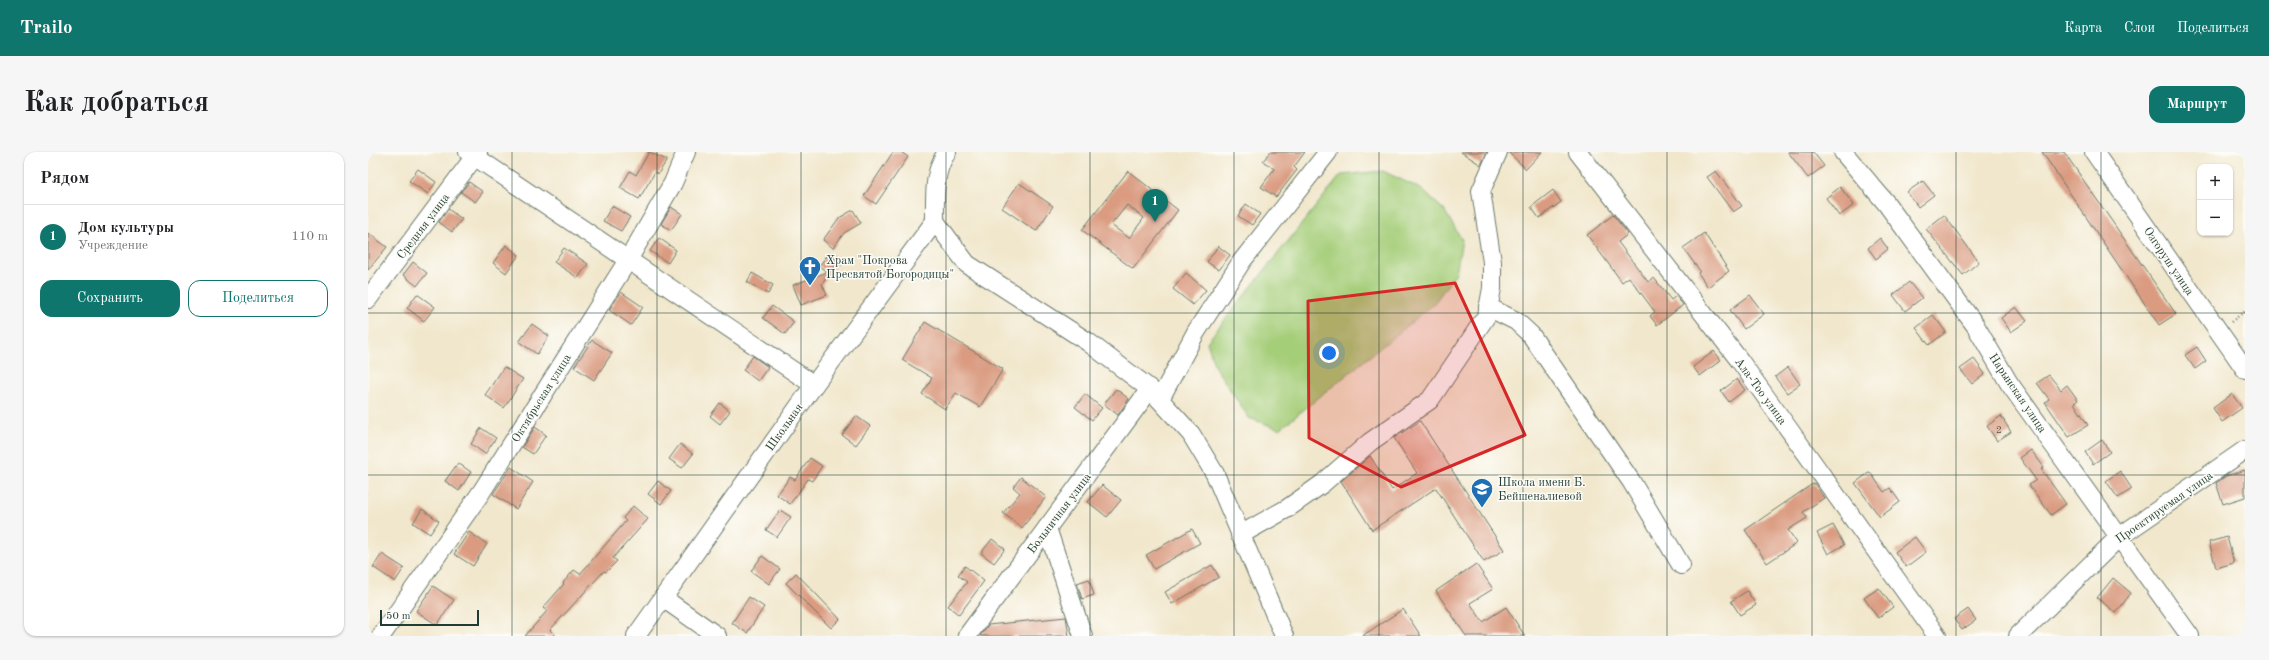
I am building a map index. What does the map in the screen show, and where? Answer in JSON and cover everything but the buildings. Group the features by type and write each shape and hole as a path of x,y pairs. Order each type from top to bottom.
{"street":[{"name":"Октябрьская улица","path":"381,636 482,491 628,260 673,183 686,152"},
{"path":"947,152 940,162 935,187 935,221 967,264 1088,342 1155,394 1191,434 1214,474 1284,636"},
{"name":"Больничная улица","path":"967,636 1047,528 1155,394 1242,261 1328,152"},
{"path":"1240,534 1288,508 1322,484 1370,442 1430,400 1486,315 1492,288 1492,262 1481,191 1498,152"},
{"name":"Ала-Тоо улица","path":"1578,152 1740,361 1937,636"},
{"name":"Нарынская улица","path":"1843,152 1886,203 1975,325 2009,383 2190,636"},
{"name":"Озгоруш улица","path":"2094,152 2245,369"},
{"path":"474,154 814,385"},
{"name":"Средняя улица","path":"368,299 474,154"},
{"name":"Школьная","path":"636,636 814,385 935,221"},
{"path":"1488,307 1516,321 1531,335 1631,481 1681,566"},
{"name":"Проектируемая улица","path":"2018,636 2119,537 2245,450"},
{"path":"1047,528 1083,636"},
{"path":"663,598 718,636"}],"highlighted area":[{"path":"1455,283 1525,435 1401,487 1309,438 1308,301"}],"green space":[{"path":"1383,171 1421,189 1444,210 1462,240 1456,273 1433,305 1280,429 1249,418 1215,367 1207,342 1341,175"}],"place":[{"name":"Дом культуры","path":"1155,222"},
{"name":"Храм \"Покрова Пресвятой Богородицы\"","path":"810,286"},
{"name":"Школа имени Б. Бейшеналиевой","path":"1482,508"}]}
